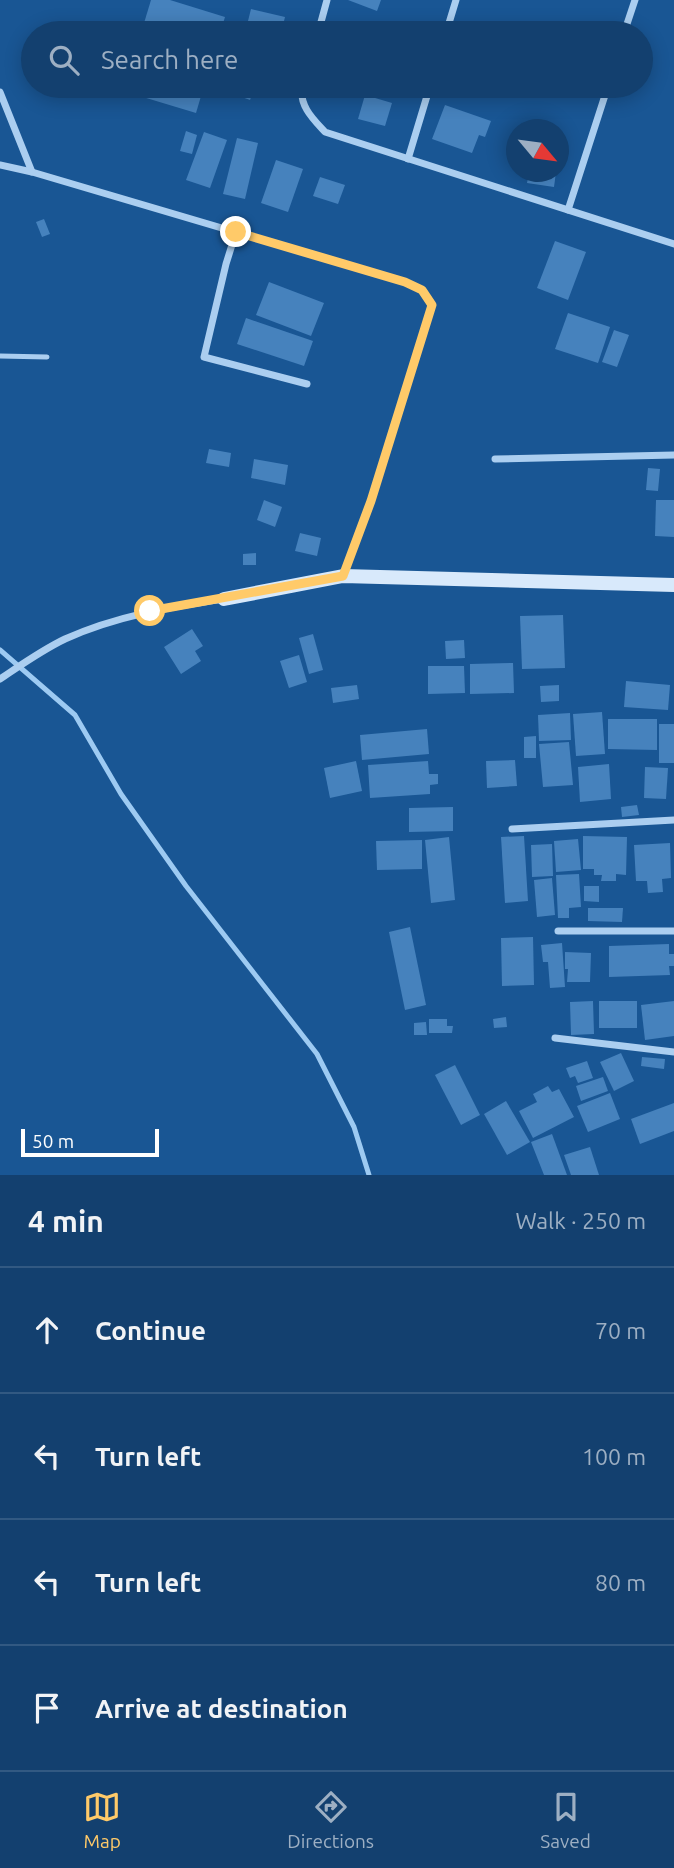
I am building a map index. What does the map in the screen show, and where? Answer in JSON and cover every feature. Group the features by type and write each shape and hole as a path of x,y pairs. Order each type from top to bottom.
{"street":[{"path":"321,21 327,0"},
{"path":"450,21 456,0"},
{"path":"628,21 635,0"},
{"path":"0,92 32,172"},
{"path":"303,98 307,113 326,132 674,244"},
{"path":"408,159 426,98"},
{"path":"568,210 604,98"},
{"path":"0,165 32,172 405,282 422,290 432,305 371,501 343,576"},
{"path":"236,232 204,357 307,384"},
{"path":"495,459 674,455"},
{"path":"0,679 64,640 96,627 150,611 343,576 674,585"},
{"path":"512,829 674,820"},
{"path":"558,930 674,931"},
{"path":"555,1038 674,1052"}],"lane":[{"path":"0,356 47,357"}],"building":[{"path":"151,0 170,0 225,17 224,21 145,21"},
{"path":"348,0 381,0 377,11"},
{"path":"251,9 285,17 284,21 248,21"},
{"path":"146,98 200,98 196,113"},
{"path":"364,98 392,103 385,126 358,119"},
{"path":"445,105 491,121 485,137 479,135 472,153 432,139"},
{"path":"186,131 197,135 192,154 180,151"},
{"path":"204,132 227,140 210,188 186,180"},
{"path":"237,138 258,143 245,199 223,194"},
{"path":"276,160 303,169 288,212 261,203"},
{"path":"320,177 345,185 338,204 313,196"},
{"path":"527,182 555,182 554,187"},
{"path":"44,219 50,234 42,237 36,222"},
{"path":"555,241 586,252 568,300 537,288"},
{"path":"269,282 324,303 311,336 256,315"},
{"path":"568,313 610,327 598,363 555,349"},
{"path":"246,318 313,341 304,366 237,344"},
{"path":"614,330 629,335 617,367 602,362"},
{"path":"209,449 231,453 229,467 206,463"},
{"path":"254,459 288,465 285,485 251,478"},
{"path":"648,468 660,469 658,491 646,490"},
{"path":"264,500 282,507 275,527 257,520"},
{"path":"656,500 674,500 674,537 655,536"},
{"path":"300,533 321,538 317,556 295,551"},
{"path":"256,553 256,565 243,565 243,554"},
{"path":"563,615 565,668 522,669 520,616"},
{"path":"192,629 203,646 195,651 201,661 181,674 164,647"},
{"path":"313,634 323,670 309,674 299,638"},
{"path":"464,640 465,658 446,659 445,641"},
{"path":"299,655 307,682 289,688 280,661"},
{"path":"513,663 514,693 470,694 470,664"},
{"path":"428,666 464,666 465,693 428,694"},
{"path":"626,681 670,685 668,710 624,707"},
{"path":"357,685 359,699 333,703 331,688"},
{"path":"559,685 559,701 541,702 540,686"},
{"path":"602,712 605,754 576,756 573,714"},
{"path":"570,713 571,740 539,741 538,715"},
{"path":"608,719 657,719 657,750 608,749"},
{"path":"659,724 674,724 674,763 659,763"},
{"path":"427,729 429,754 362,760 360,735"},
{"path":"536,736 536,758 524,758 524,737"},
{"path":"569,742 573,785 543,787 539,744"},
{"path":"515,760 517,786 487,788 486,761"},
{"path":"356,761 362,791 330,798 324,768"},
{"path":"428,761 429,774 438,774 438,784 430,785 430,794 370,798 368,765"},
{"path":"609,764 611,799 580,802 578,767"},
{"path":"645,767 668,768 666,799 644,798"},
{"path":"637,805 639,815 622,817 621,807"},
{"path":"453,807 453,831 409,832 409,808"},
{"path":"524,836 528,901 505,903 501,837"},
{"path":"583,836 627,837 626,875 616,874 616,881 601,881 602,875 594,875 594,869 583,869"},
{"path":"449,837 455,900 431,903 425,840"},
{"path":"578,839 581,870 556,872 554,841"},
{"path":"422,840 422,869 377,870 376,841"},
{"path":"670,843 671,878 662,879 663,892 648,893 647,881 636,881 634,845"},
{"path":"552,844 553,876 532,877 531,845"},
{"path":"579,874 581,907 569,908 569,918 558,918 556,875"},
{"path":"552,878 555,915 537,917 534,880"},
{"path":"584,886 599,886 599,902 584,901"},
{"path":"588,908 623,908 622,922 588,921"},
{"path":"410,927 426,1005 405,1010 389,932"},
{"path":"533,937 534,985 502,986 501,938"},
{"path":"562,943 565,987 550,988 548,962 543,962 541,945"},
{"path":"669,944 669,954 674,954 674,966 669,966 670,975 609,977 609,946"},
{"path":"565,952 591,953 590,982 567,982"},
{"path":"593,1001 594,1034 571,1035 570,1002"},
{"path":"599,1001 637,1001 637,1028 599,1028"},
{"path":"674,1001 674,1036 645,1040 641,1005"},
{"path":"506,1017 507,1027 494,1028 493,1019"},
{"path":"429,1019 447,1019 447,1026 453,1026 452,1033 429,1033"},
{"path":"426,1022 427,1035 414,1035 414,1023"},
{"path":"621,1053 634,1081 614,1091 600,1062"},
{"path":"642,1057 665,1059 664,1069 641,1066"},
{"path":"587,1061 593,1078 578,1083 575,1076 570,1078 566,1068"},
{"path":"455,1065 480,1115 461,1125 435,1075"},
{"path":"603,1077 608,1091 581,1101 576,1086"},
{"path":"548,1086 552,1092 559,1089 574,1117 533,1138 519,1111 537,1102 533,1094"},
{"path":"610,1093 620,1119 588,1132 577,1106"},
{"path":"506,1101 530,1142 507,1155 484,1114"},
{"path":"674,1103 674,1131 640,1144 631,1119"},
{"path":"552,1134 567,1175 544,1175 531,1142"},
{"path":"590,1147 599,1175 571,1175 564,1155"}],"waterway":[{"path":"0,650 75,715 121,794 186,886 317,1054 354,1127 369,1175"}],"route":[{"path":"150,611 343,576 371,501 432,305 422,290 405,282 236,232"}]}
